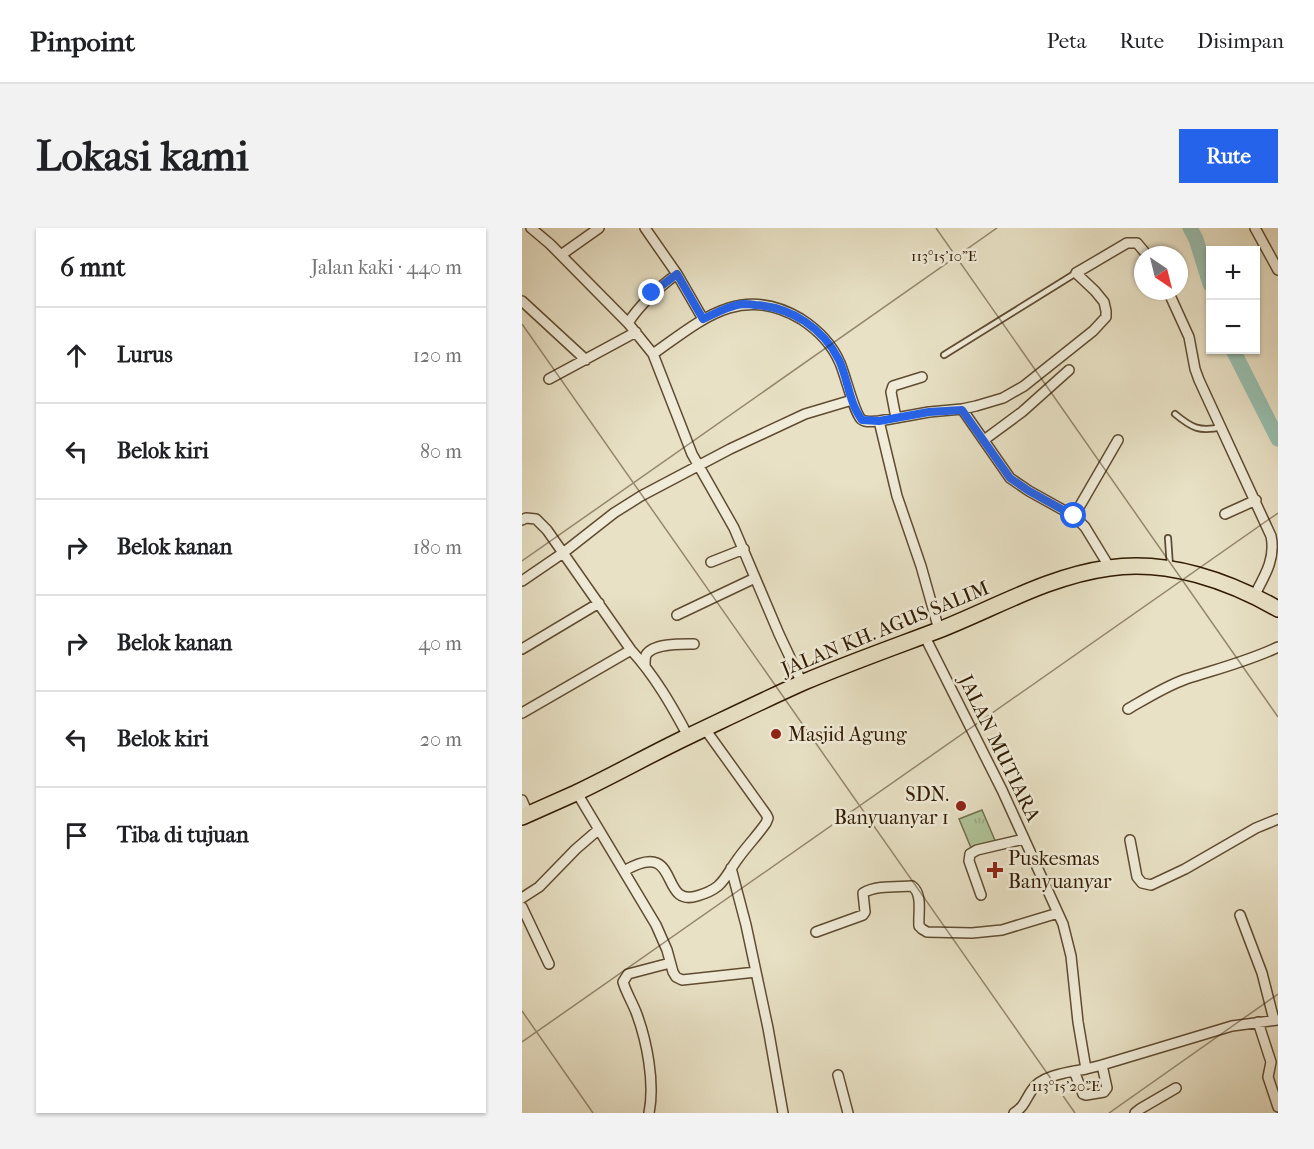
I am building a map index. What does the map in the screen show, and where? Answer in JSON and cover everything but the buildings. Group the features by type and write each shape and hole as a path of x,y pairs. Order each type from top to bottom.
{"highway":[{"name":"JALAN KH. AGUS SALIM","path":"524,810 577,793 688,736 802,683 1064,578 1110,568 1135,566 1170,570 1218,581 1278,609"}],"street":[{"path":"531,228 550,244 628,323 653,354 698,466 734,528 802,683"},
{"path":"561,255 599,228"},
{"path":"645,228 677,274 703,319"},
{"path":"1255,228 1278,268"},
{"path":"653,354 703,319 723,309 743,304 768,305 783,309 798,317 830,344 840,362 852,400 862,420 879,421 938,411 962,410 1003,398 1024,386 1100,325 1106,317 1104,302 1076,273 1127,243 1137,243 1140,246"},
{"path":"628,323 652,293 677,274"},
{"path":"1172,300 1189,337 1199,380 1271,536 1273,553 1266,574 1254,596"},
{"path":"522,301 586,360"},
{"path":"549,380 636,332"},
{"path":"984,440 1022,412 1069,370"},
{"path":"896,418 891,392 893,386 922,377"},
{"path":"522,581 563,553 614,513 642,496 730,449 806,414 852,400"},
{"path":"962,410 1010,478 1074,516 1085,527 1110,568"},
{"path":"879,421 897,496 921,566 939,630"},
{"path":"1074,516 1118,440"},
{"path":"1225,514 1256,500"},
{"path":"522,520 529,518 540,521 631,650 645,665 671,704 688,736"},
{"path":"711,562 744,549"},
{"path":"676,615 755,578"},
{"path":"522,648 599,603"},
{"name":"JALAN MUTIARA","path":"924,635 1002,790 1058,913 1071,956 1086,1069"},
{"path":"645,665 646,656 650,651 674,645 694,644"},
{"path":"1128,709 1153,694 1184,680 1227,667 1278,647"},
{"path":"522,713 631,650"},
{"path":"624,871 648,861 656,862 664,869 682,897 690,898 702,894 717,887 766,823 768,818 766,814 705,729"},
{"path":"577,793 656,925 676,977 682,980 756,972"},
{"path":"1131,840 1137,878 1142,883 1151,885 1185,869 1256,828 1278,819"},
{"path":"522,898 539,887 598,830"},
{"path":"981,895 969,861 970,854 977,850 1024,839"},
{"path":"731,868 747,925 783,1113"},
{"path":"816,932 863,915 865,913 863,893 877,888 912,886 916,888 919,926 924,932 972,933 1002,930 1058,913"},
{"path":"522,908 549,964"},
{"path":"1014,1113 1025,1103 1032,1089 1040,1082 1061,1074 1102,1065 1232,1026 1276,1020 1262,973 1240,915"},
{"path":"649,1113 650,1080 647,1050 642,1028 623,982 628,974 670,963"},
{"path":"1258,1022 1270,1062 1268,1077 1278,1107"},
{"path":"1074,1071 1083,1094 1104,1092 1107,1088 1102,1065"},
{"path":"838,1075 848,1113"},
{"path":"1135,1113 1176,1088"}],"lane":[{"path":"944,355 1076,273"},
{"path":"1175,414 1199,428 1208,430 1222,427"},
{"path":"1168,538 1170,570"}],"green space":[{"path":"982,810 997,845 974,855 959,819"}],"waterway":[{"path":"1190,228 1196,239 1206,271"},
{"path":"1235,354 1278,439"}],"place":[{"name":"Masjid Agung","path":"776,734"},
{"name":"SDN. Banyuanyar 1","path":"961,806"},
{"name":"Puskesmas Banyuanyar","path":"995,870"}],"route":[{"path":"652,293 677,274 703,319 723,309 743,304 768,305 783,309 810,325 830,344 840,362 852,400 862,420 879,421 929,412 962,410 1010,478 1074,516"}]}
